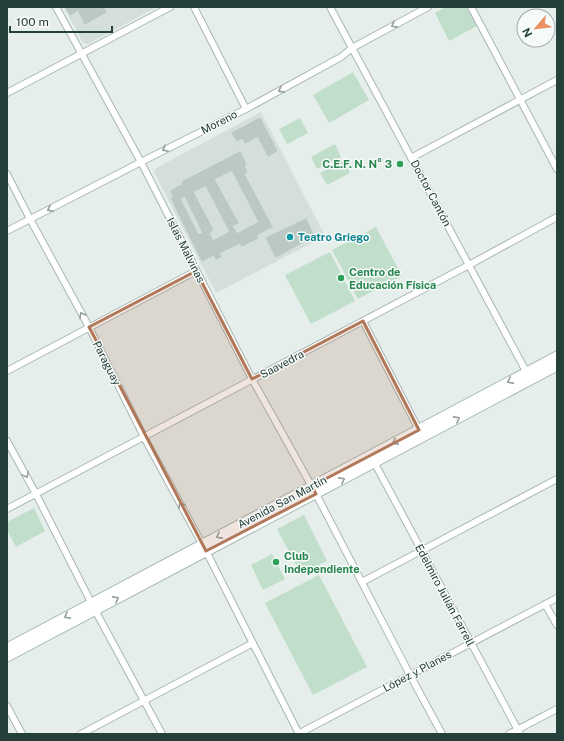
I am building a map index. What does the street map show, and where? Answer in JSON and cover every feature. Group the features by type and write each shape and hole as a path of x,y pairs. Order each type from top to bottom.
{"main road":[{"name":"Avenida San Martín","path":"7,648 93,606 529,376 557,356"},
{"name":"Avenida San Martín","path":"529,376 557,366"},
{"name":"Avenida San Martín","path":"7,657 93,606"}],"street":[{"name":"Islas Malvinas","path":"56,7 141,162 252,379 314,490 442,734"},
{"path":"7,93 170,7"},
{"path":"194,7 246,109"},
{"name":"Doctor Cantón","path":"330,7 529,376"},
{"name":"Moreno","path":"7,231 246,109 341,57 352,48 428,7"},
{"path":"471,7 557,169"},
{"path":"411,158 557,80"},
{"name":"Paraguay","path":"7,174 89,327 144,437 204,548 298,734"},
{"name":"Saavedra","path":"7,509 557,217"},
{"path":"7,370 196,271"},
{"path":"363,321 421,433"},
{"path":"7,441 162,734"},
{"name":"Edelmiro Julián Farrell","path":"372,459 519,732"},
{"path":"362,582 557,479"},
{"name":"López y Planes","path":"298,734 557,598"},
{"path":"546,604 557,625"},
{"path":"81,734 253,643"},
{"path":"7,706 22,734"},
{"path":"510,734 519,732 557,709"}],"highlighted area":[{"path":"196,271 252,379 363,321 419,430 312,486 316,494 206,551 89,327"}],"shaded area":[{"path":"64,7 157,7 88,44 83,43"},
{"path":"261,112 325,236 216,293 154,172 156,168"}],"green space":[{"path":"446,7 466,7 477,26 449,41 435,13"},
{"path":"353,72 369,100 329,123 313,95"},
{"path":"300,118 308,133 287,144 279,129"},
{"path":"335,144 341,157 317,169 311,157"},
{"path":"344,160 350,173 327,185 320,173"},
{"path":"376,227 402,276 358,299 332,250"},
{"path":"330,252 355,301 311,324 285,275"},
{"path":"34,508 45,531 16,547 7,530 7,522"},
{"path":"304,515 327,561 301,574 277,529"},
{"path":"272,554 285,579 263,590 251,565"},
{"path":"319,575 367,667 313,695 265,603"}],"building":[{"path":"65,7 103,7 106,12 85,24 78,10 70,15"},
{"path":"260,118 277,151 268,156 258,136 245,143 243,138 237,141 232,133"},
{"path":"240,152 246,164 244,166 247,172 244,174 272,227 256,235 258,238 242,246 240,243 219,253 221,257 216,259 214,255 202,261 171,198 174,197 171,191 183,184 182,182","holes":["232,170 259,222 237,234 232,226 238,223 214,179","206,185 230,232 213,241 209,233 213,230 193,192","185,196 203,233 198,235 180,199"]},
{"name":"Teatro Griego","path":"306,219 314,236 276,257 266,238"}],"place":[{"name":"C.E.F. N. N° 3","path":"400,164"},
{"name":"Teatro Griego","path":"290,237"},
{"name":"Centro de Educación Física","path":"341,278"},
{"name":"Club Independiente","path":"276,562"}]}
